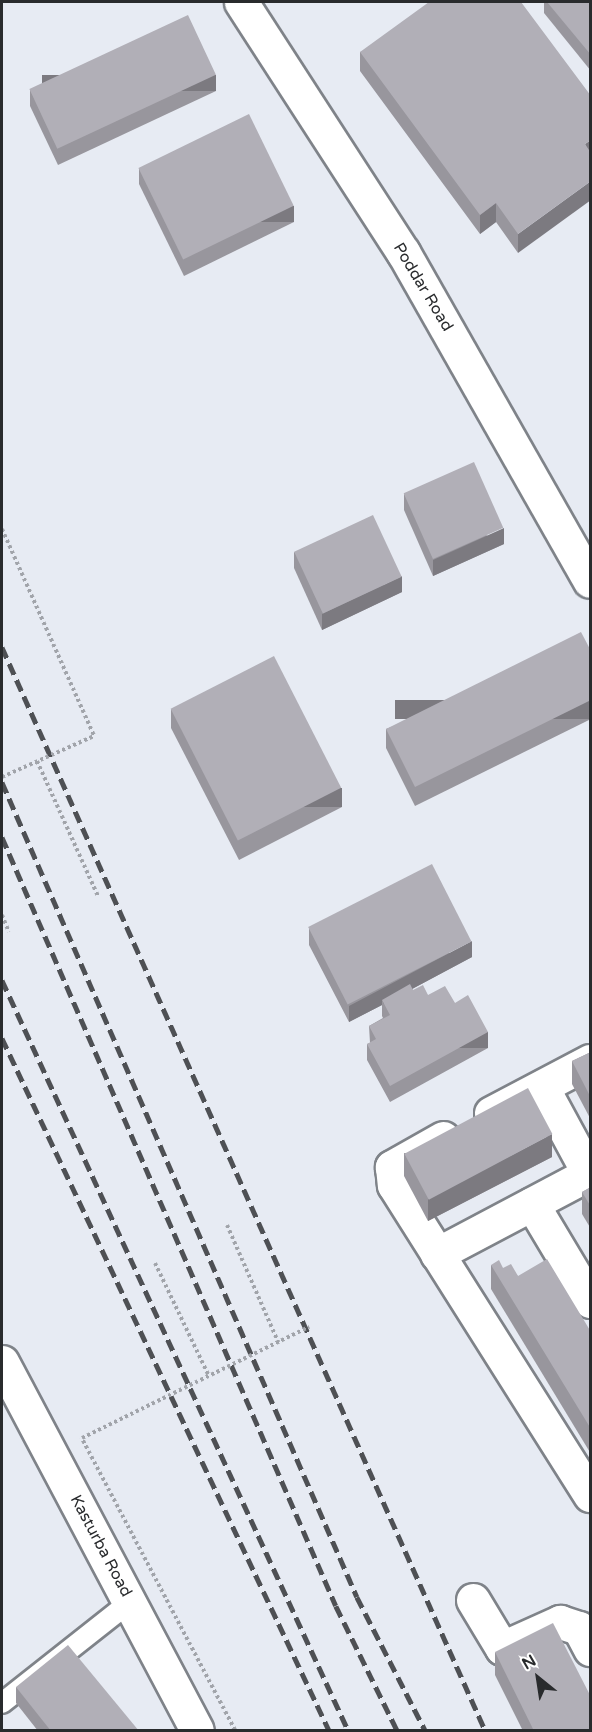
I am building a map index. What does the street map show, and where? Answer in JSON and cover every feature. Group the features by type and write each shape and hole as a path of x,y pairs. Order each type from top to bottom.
{"street":[{"name":"Poddar Road","path":"241,2 403,252 591,582"},
{"path":"591,1062 392,1167 394,1185 591,1495"},
{"path":"437,1254 590,1174 542,1087"},
{"path":"532,1204 588,1291"},
{"name":"Kasturba Road","path":"2,1362 131,1601 198,1731"},
{"path":"473,1600 502,1648 560,1622 579,1628 591,1649"}],"lane":[{"path":"2,1703 131,1601"}],"path":[{"path":"2,529 94,736 2,777"},
{"path":"37,761 98,896"},
{"path":"2,915 9,932"},
{"path":"227,1225 278,1342"},
{"path":"155,1263 208,1376"},
{"path":"235,1731 82,1438 309,1327"}],"building":[{"path":"429,2 521,2 591,96 591,140 585,144 591,153 591,181 518,234 496,203 480,215 360,52"},
{"path":"547,2 591,2 591,55"},
{"path":"188,15 216,75 57,149 29,89"},
{"path":"249,114 294,206 183,260 138,168"},
{"path":"474,462 503,528 433,559 404,493"},
{"path":"373,515 402,577 323,613 294,552"},
{"path":"581,632 591,651 591,700 415,787 386,729"},
{"path":"274,656 341,788 238,841 171,709"},
{"path":"432,864 471,942 348,1005 308,927"},
{"path":"410,984 413,990 423,985 428,995 445,986 455,1003 468,995 488,1032 390,1086 367,1044 376,1039 369,1026 390,1015 382,1000"},
{"path":"591,1052 591,1098 572,1061"},
{"path":"528,1088 552,1134 429,1200 404,1154"},
{"path":"591,1187 591,1207 582,1192"},
{"path":"547,1259 591,1332 591,1429 491,1265 499,1260 503,1268 511,1264 518,1276"},
{"path":"553,1623 591,1697 591,1731 534,1731 495,1652"},
{"path":"68,1645 139,1731 51,1731 16,1687"}],"railway":[{"path":"2,647 485,1730"},
{"path":"2,782 357,1597 425,1730"},
{"path":"2,837 336,1606 397,1730"},
{"path":"2,980 348,1730"},
{"path":"2,1038 329,1730"}]}
